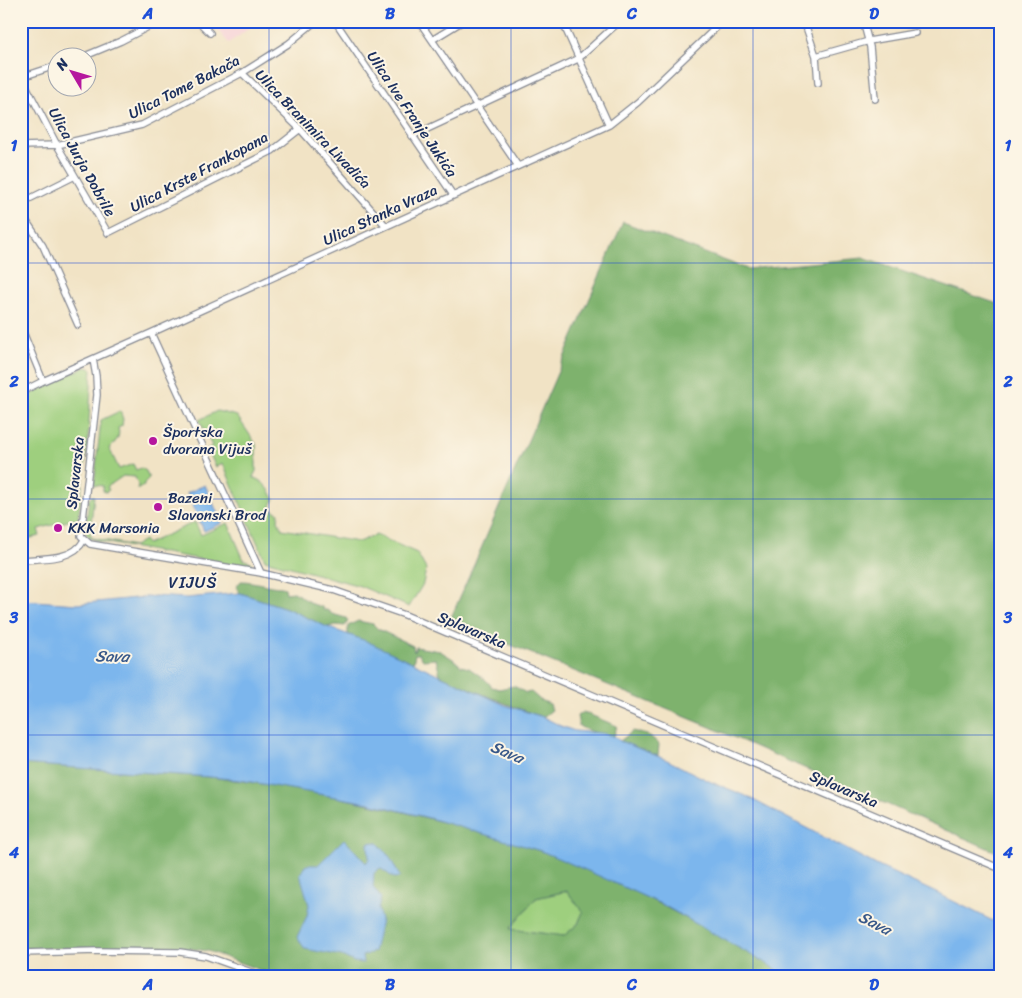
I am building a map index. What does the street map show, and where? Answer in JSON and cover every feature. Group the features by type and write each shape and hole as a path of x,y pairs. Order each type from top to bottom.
{"street":[{"path":"198,21 210,33"},
{"name":"Ulica Tome Bakača","path":"21,146 57,145 142,125 242,73 288,44 316,21"},
{"name":"Ulica Ive Franje Jukića","path":"335,21 452,195"},
{"path":"419,21 518,166"},
{"path":"432,40 463,21"},
{"path":"562,21 609,125"},
{"path":"412,136 578,59 620,21"},
{"name":"Ulica Stanka Vraza","path":"21,392 609,125 638,102 723,21"},
{"path":"804,21 816,56 818,83"},
{"path":"863,21 869,41 875,99"},
{"path":"98,51 150,26"},
{"path":"816,56 869,41 915,33"},
{"path":"22,76 48,68"},
{"name":"Ulica Branimira Livadića","path":"242,73 300,129 386,226"},
{"name":"Ulica Jurja Dobrile","path":"22,76 57,145 108,233"},
{"name":"Ulica Krste Frankopana","path":"108,233 272,151 300,129"},
{"path":"21,203 75,176"},
{"path":"21,213 43,246 78,325"},
{"path":"21,327 24,341 43,381"},
{"path":"151,334 261,574"},
{"name":"Splavarska","path":"93,359 97,395 81,529 81,536 90,544 261,574 333,590 405,615 1001,868"},
{"path":"21,560 68,555 80,548 84,540"},
{"path":"21,953 98,951 180,952 206,956 265,977"}],"shaded area":[{"path":"209,21 259,21 229,43"}],"green space":[{"path":"623,222 747,269 863,258 1001,305 1001,854 715,729 450,620"},
{"path":"86,367 92,369 88,439 77,527 75,519 38,529 40,536 21,540 21,400 59,379"},
{"path":"120,411 123,419 122,426 118,428 117,440 109,448 119,469 133,464 136,470 141,468 146,471 149,478 144,483 144,486 137,489 138,484 135,477 123,476 107,487 109,490 106,492 103,491 103,486 94,485 101,420"},
{"path":"217,411 237,416 256,444 256,471 253,477 263,483 272,495 274,499 271,506 274,511 279,513 278,520 282,529 358,542 376,535 417,553 426,569 423,584 409,607 360,586 265,560 223,464 216,467 207,449 212,446 199,420"},
{"path":"94,496 90,531 93,538 134,546 144,540 147,544 195,522 201,535 228,523 244,560 251,562 252,565 249,568 90,538 85,532 89,500"},
{"path":"241,581 285,588 286,593 294,592 312,604 322,607 323,610 346,618 348,621 345,626 327,627 286,608 240,593 236,587"},
{"path":"358,621 373,624 378,629 413,646 414,652 416,647 440,651 461,666 469,668 486,680 492,687 499,689 514,686 526,693 531,692 540,700 550,704 552,710 543,717 516,708 440,675 436,659 423,660 419,654 415,654 413,663 348,634 348,626"},
{"path":"583,712 617,726 614,736 591,731 579,726 577,716"},
{"path":"633,731 650,736 659,744 658,756 620,741"},
{"path":"21,764 210,777 242,781 337,797 461,827 541,851 605,878 668,908 790,977 279,977 208,951 193,949 111,947 21,949","holes":["567,891 583,912 578,924 564,936 510,929 536,898"]},
{"path":"567,891 583,912 578,924 564,936 510,929 536,898"}],"water":[{"path":"205,485 222,523 204,531 187,493"},
{"name":"Sava","path":"240,593 286,608 327,627 366,641 505,705 543,717 575,731 614,736 620,741 744,795 878,866 1001,925 1001,977 790,977 663,905 588,871 541,851 429,818 369,803 240,780 21,764 21,600 77,604 155,596 186,598"},
{"path":"344,839 366,863 369,859 368,843 377,842 389,856 400,877 394,878 380,868 374,873 373,887 381,898 378,909 381,920 374,952 362,956 363,963 354,962 342,956 305,949 297,937 307,916 309,905 300,874 306,865 318,865"}],"place":[{"name":"Športska dvorana Vijuš","path":"153,441"},
{"name":"Bazeni Slavonski Brod","path":"158,507"},
{"name":"KKK Marsonia","path":"58,528"}],"district":[{"name":"VIJUŠ","path":"193,582"}]}
